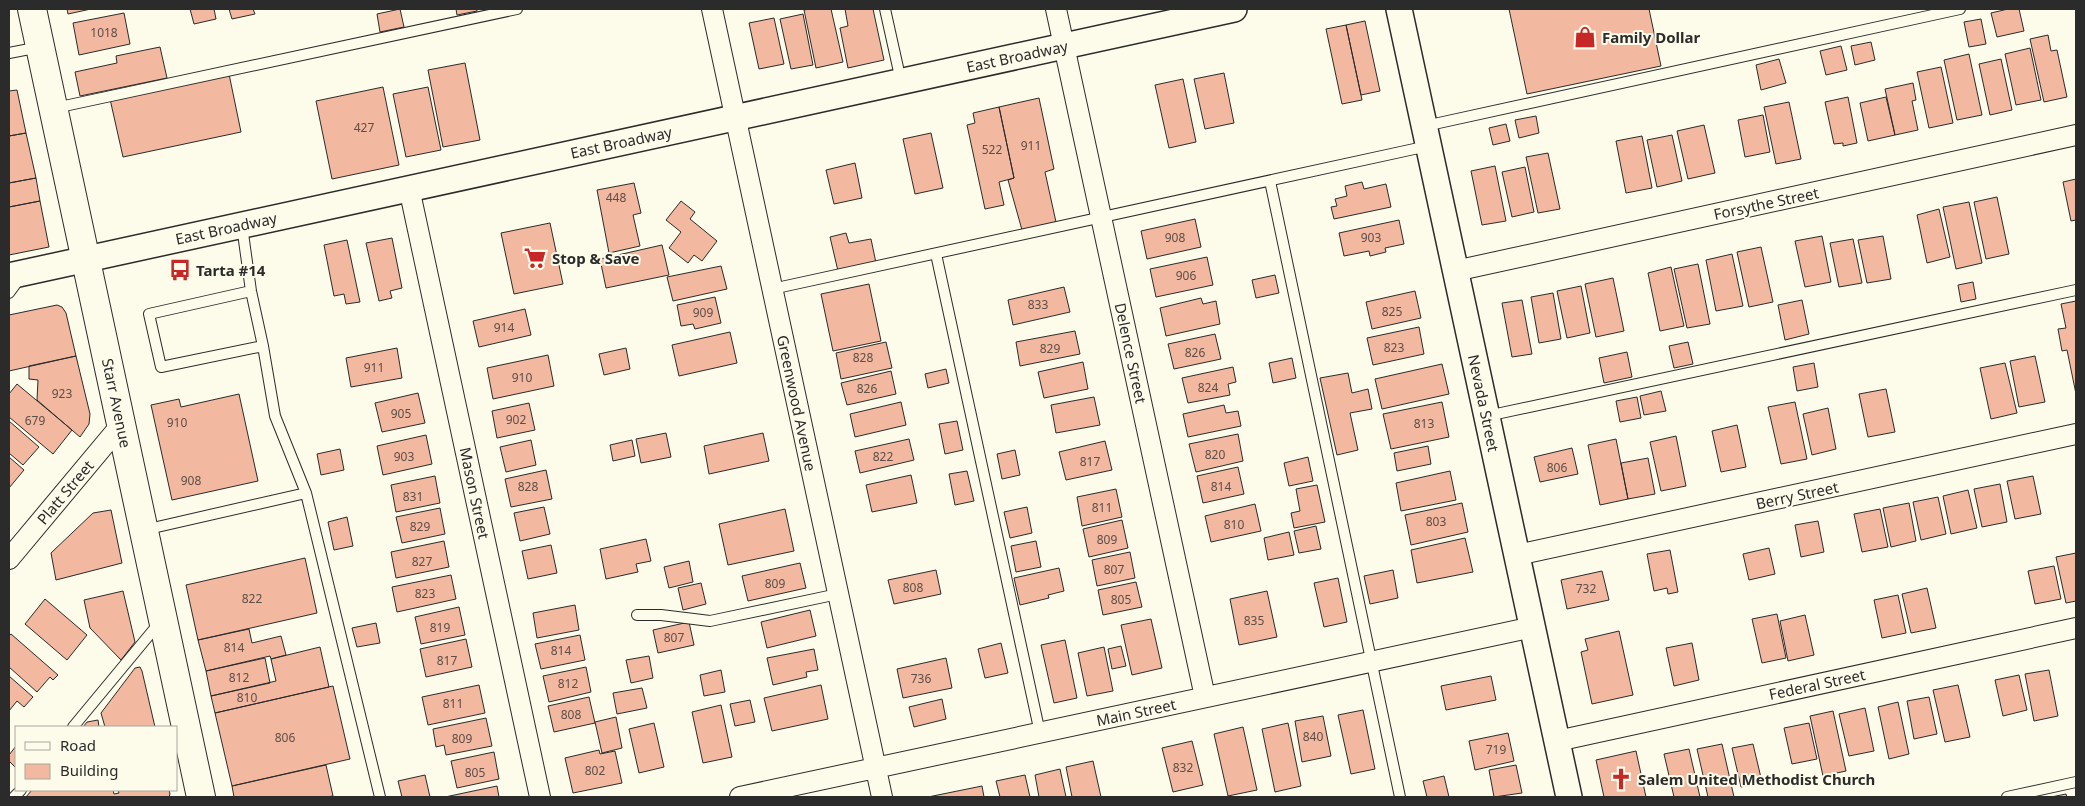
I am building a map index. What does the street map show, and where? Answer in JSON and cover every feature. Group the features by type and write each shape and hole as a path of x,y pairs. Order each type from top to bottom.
{"main road":[{"name":"Starr Avenue","path":"32,9 144,531 197,791"}],"street":[{"name":"Greenwood Avenue","path":"712,9 882,797"},
{"name":"Delence Street","path":"1056,9 1205,697"},
{"name":"East Broadway","path":"16,275 86,258 1234,9"},
{"name":"Nevada Street","path":"1398,9 1569,797"},
{"name":"Forsythe Street","path":"1455,271 2076,135"},
{"name":"Mason Street","path":"409,188 540,797"},
{"name":"Platt Street","path":"9,559 121,425"},
{"name":"Berry Street","path":"1517,555 2076,434"},
{"name":"Main Street","path":"740,797 1533,628"},
{"name":"Federal Street","path":"1557,741 2076,628"}],"lane":[{"path":"54,108 517,9"},
{"path":"885,9 901,81"},
{"path":"772,289 1270,181 1426,136 1960,9"},
{"path":"9,53 40,46"},
{"path":"1270,181 1400,797"},
{"path":"242,225 251,290 275,416 306,493 380,797"},
{"path":"936,254 1040,733"},
{"path":"9,294 16,275"},
{"path":"251,290 149,314 161,367 263,346"},
{"path":"1487,416 2076,290"},
{"path":"144,531 306,493"},
{"path":"636,615 661,615 710,621 838,594"},
{"path":"74,726 162,619"},
{"path":"2007,797 2076,782"}],"building":[{"path":"67,9 91,9 68,14"},
{"path":"190,9 214,9 216,19 194,24"},
{"path":"229,9 253,9 255,14 232,19"},
{"path":"400,9 404,27 380,32 377,14"},
{"path":"456,9 477,9 477,11 457,15"},
{"path":"831,9 843,62 816,68 804,10"},
{"path":"845,9 873,9 884,60 848,68 840,28 848,26"},
{"name":"Family Dollar","path":"1509,9 1649,9 1661,66 1527,94"},
{"path":"2008,9 2019,9 2024,31 1997,37 1991,13"},
{"path":"124,13 130,44 79,55 73,23"},
{"path":"803,14 813,65 791,69 780,19"},
{"path":"774,18 784,64 759,69 749,23"},
{"path":"1981,19 1986,44 1969,47 1964,22"},
{"path":"1365,21 1380,91 1361,95 1346,25"},
{"path":"1346,25 1362,100 1342,104 1326,29"},
{"path":"2048,35 2051,51 2057,50 2067,97 2044,102 2030,39"},
{"path":"1871,42 1875,60 1855,65 1851,46"},
{"path":"1841,46 1847,70 1826,75 1820,51"},
{"path":"160,47 167,78 80,96 75,72 117,63 116,56"},
{"path":"2030,48 2041,100 2016,105 2005,54"},
{"path":"1969,54 1982,115 1957,120 1944,60"},
{"path":"1779,59 1786,83 1761,90 1756,65"},
{"path":"2001,59 2012,110 1990,115 1979,64"},
{"path":"465,63 480,140 443,147 428,70"},
{"path":"1941,67 1953,123 1929,128 1917,72"},
{"path":"1224,73 1234,123 1205,129 1194,79"},
{"path":"229,74 241,132 123,157 110,99"},
{"path":"1183,79 1196,142 1169,148 1155,85"},
{"path":"1913,83 1916,100 1912,101 1918,130 1895,135 1885,89"},
{"path":"383,87 399,165 332,179 316,101"},
{"path":"428,87 441,150 406,157 393,94"},
{"path":"17,90 26,133 9,136 9,91"},
{"path":"1848,97 1857,143 1843,146 1843,143 1834,144 1825,102"},
{"path":"1886,97 1895,135 1868,141 1860,103"},
{"path":"1039,98 1054,169 1045,172 1056,222 1022,230 1008,180 1014,178 999,107"},
{"path":"1789,102 1801,159 1776,164 1764,107"},
{"path":"999,107 1014,178 999,182 1004,205 985,209 967,125 975,123 973,113"},
{"path":"1763,115 1770,152 1745,157 1738,120"},
{"path":"1536,116 1539,133 1519,138 1515,120"},
{"path":"1506,124 1510,141 1493,145 1489,128"},
{"path":"1704,125 1715,173 1688,179 1677,131"},
{"path":"26,133 36,178 9,183 9,136"},
{"path":"931,133 943,188 915,194 903,139"},
{"path":"1672,135 1682,181 1657,187 1647,140"},
{"path":"1642,136 1652,188 1626,193 1616,141"},
{"path":"1548,153 1560,209 1538,213 1526,157"},
{"path":"855,163 862,198 834,204 826,170"},
{"path":"1495,166 1506,221 1482,225 1471,171"},
{"path":"1525,167 1534,212 1512,217 1502,172"},
{"path":"36,178 40,201 9,207 9,183"},
{"path":"2076,179 2076,220 2071,221 2063,182"},
{"path":"1362,182 1364,189 1386,184 1391,207 1334,219 1331,207 1337,206 1335,199 1347,196 1345,186"},
{"path":"634,183 641,213 633,215 640,246 609,253 597,190"},
{"path":"1997,197 2009,254 1986,259 1974,202"},
{"path":"40,201 49,247 9,255 9,207"},
{"path":"681,201 695,212 690,219 717,241 702,261 694,255 688,263 669,248 681,232 666,220"},
{"path":"1969,202 1982,263 1956,269 1943,207"},
{"path":"1939,209 1950,257 1927,263 1917,215"},
{"path":"1195,219 1201,247 1147,259 1141,231"},
{"path":"1399,220 1404,244 1385,248 1386,252 1370,256 1369,251 1344,256 1339,233"},
{"path":"550,223 563,284 514,294 501,233"},
{"path":"846,233 849,243 871,239 876,263 838,271 830,237"},
{"path":"1822,236 1831,282 1805,287 1795,241"},
{"path":"1883,236 1891,279 1867,283 1858,240"},
{"path":"392,238 402,288 390,291 392,298 379,301 366,243"},
{"path":"1853,239 1862,283 1839,287 1830,243"},
{"path":"347,240 360,302 346,304 344,294 334,296 324,245"},
{"path":"662,245 669,275 606,288 600,259"},
{"path":"1761,247 1773,302 1749,307 1737,252"},
{"path":"1732,254 1743,306 1716,311 1706,260"},
{"path":"1207,257 1213,285 1156,297 1150,269"},
{"path":"1698,264 1710,324 1687,328 1674,269"},
{"path":"721,266 727,289 673,301 667,277"},
{"path":"1671,267 1684,326 1660,331 1648,273"},
{"path":"1275,275 1279,293 1256,298 1252,280"},
{"path":"1613,278 1624,331 1596,337 1585,284"},
{"path":"1973,282 1976,299 1961,302 1958,285"},
{"path":"869,284 881,341 833,351 821,294"},
{"path":"1581,286 1590,333 1567,338 1557,291"},
{"path":"1064,287 1070,312 1013,325 1008,300"},
{"path":"1415,291 1421,318 1372,329 1366,302"},
{"path":"1553,293 1561,339 1539,343 1531,297"},
{"path":"715,297 721,323 695,329 693,324 681,326 677,305"},
{"path":"1201,298 1203,304 1216,301 1220,324 1166,336 1160,308"},
{"path":"1522,300 1532,354 1512,357 1502,303"},
{"path":"1802,300 1809,334 1785,340 1778,305"},
{"path":"2076,301 2076,394 2067,350 2062,351 2058,329 2066,328 2061,304"},
{"path":"57,305 62,307 66,313 76,356 9,371 9,315"},
{"path":"525,309 531,335 479,347 473,321"},
{"path":"1419,327 1424,354 1373,365 1367,338"},
{"path":"1075,331 1080,354 1020,366 1016,342"},
{"path":"730,332 737,363 679,376 672,345"},
{"path":"1215,334 1221,359 1174,369 1168,344"},
{"path":"886,342 892,368 841,379 836,353"},
{"path":"1688,342 1693,364 1674,368 1669,346"},
{"path":"397,348 402,378 351,387 346,358"},
{"path":"626,348 630,369 604,375 599,354"},
{"path":"1627,352 1632,377 1604,383 1599,358"},
{"path":"548,355 554,386 493,399 487,368"},
{"path":"76,356 90,414 89,424 80,437 37,400 38,380 29,379 29,366"},
{"path":"2035,356 2045,402 2019,407 2010,361"},
{"path":"1292,358 1296,378 1273,383 1269,363"},
{"path":"1083,362 1088,389 1044,398 1038,372"},
{"path":"1814,363 1818,387 1797,391 1793,367"},
{"path":"2005,363 2017,413 1991,419 1980,368"},
{"path":"1442,364 1449,394 1382,409 1375,379"},
{"path":"1233,367 1236,382 1228,384 1230,395 1188,403 1182,378"},
{"path":"946,369 949,383 928,388 925,374"},
{"path":"891,371 896,394 847,405 841,383"},
{"path":"1348,373 1352,393 1368,389 1372,409 1350,413 1358,450 1337,455 1320,378"},
{"path":"17,384 72,430 53,454 9,417 9,394"},
{"path":"1886,389 1895,432 1868,437 1859,394"},
{"path":"1661,391 1666,411 1644,415 1640,396"},
{"path":"418,393 425,423 382,432 375,403"},
{"path":"239,394 258,481 172,500 151,405 179,399 181,407"},
{"path":"1094,397 1100,425 1056,433 1051,405"},
{"path":"1637,397 1641,418 1620,422 1616,401"},
{"path":"901,402 906,425 855,437 850,414"},
{"path":"1442,402 1449,437 1391,449 1383,414"},
{"path":"1795,402 1807,459 1781,464 1768,407"},
{"path":"529,403 535,430 497,438 492,411"},
{"path":"1224,405 1226,413 1238,411 1241,426 1188,437 1183,414"},
{"path":"1828,408 1836,449 1812,455 1803,414"},
{"path":"9,421 39,447 23,465 9,453"},
{"path":"957,421 963,450 945,454 939,424"},
{"path":"1737,425 1746,467 1721,472 1712,431"},
{"path":"666,433 671,457 641,463 636,439"},
{"path":"763,433 769,461 709,474 704,446"},
{"path":"1238,434 1243,461 1196,472 1189,444"},
{"path":"426,435 432,464 383,475 377,446"},
{"path":"1676,436 1686,486 1661,491 1650,442"},
{"path":"909,439 914,460 860,473 855,451"},
{"path":"1616,439 1628,499 1600,505 1588,445"},
{"path":"531,440 536,465 506,472 500,447"},
{"path":"632,440 635,456 613,461 610,445"},
{"path":"1105,441 1112,470 1066,480 1059,452"},
{"path":"1428,446 1431,464 1397,471 1394,453"},
{"path":"1572,448 1578,474 1540,482 1534,457"},
{"path":"340,449 344,470 321,475 317,454"},
{"path":"1015,450 1020,475 1002,479 997,454"},
{"path":"9,457 24,470 9,488"},
{"path":"1308,457 1313,481 1289,486 1284,463"},
{"path":"1648,458 1655,494 1628,499 1621,463"},
{"path":"1238,467 1244,494 1203,503 1197,476"},
{"path":"546,470 552,499 511,507 505,479"},
{"path":"967,471 974,501 955,505 949,474"},
{"path":"1450,471 1456,500 1401,511 1396,483"},
{"path":"911,475 917,503 872,512 866,485"},
{"path":"435,476 440,503 396,512 391,485"},
{"path":"2033,476 2041,514 2015,519 2007,481"},
{"path":"2000,484 2007,522 1982,527 1974,489"},
{"path":"1317,485 1325,522 1294,528 1291,513 1300,511 1296,489"},
{"path":"1116,489 1122,517 1082,526 1077,497"},
{"path":"1968,490 1977,528 1951,534 1943,496"},
{"path":"1938,497 1946,534 1921,540 1913,502"},
{"path":"1462,503 1468,532 1411,545 1405,515"},
{"path":"1909,503 1916,541 1891,547 1883,508"},
{"path":"1255,504 1261,531 1211,542 1205,516"},
{"path":"544,507 550,534 520,541 514,513"},
{"path":"1027,507 1032,533 1010,538 1004,512"},
{"path":"440,508 445,534 402,543 396,517"},
{"path":"785,509 794,551 728,565 719,524"},
{"path":"1880,509 1888,547 1862,552 1854,514"},
{"path":"111,510 122,563 56,580 51,553 93,513"},
{"path":"347,517 353,546 334,550 328,522"},
{"path":"1122,520 1128,548 1089,557 1083,529"},
{"path":"1818,521 1824,552 1801,557 1795,525"},
{"path":"1316,526 1321,549 1299,553 1294,531"},
{"path":"1289,532 1294,555 1268,560 1264,538"},
{"path":"1465,538 1473,572 1417,583 1411,550"},
{"path":"646,539 651,561 636,564 638,572 606,579 600,549"},
{"path":"444,541 449,567 396,578 391,552"},
{"path":"1036,541 1041,567 1016,572 1011,546"},
{"path":"551,545 557,573 528,579 522,551"},
{"path":"1769,548 1775,574 1749,580 1743,554"},
{"path":"1670,550 1678,592 1668,594 1667,588 1654,591 1647,554"},
{"path":"1130,552 1135,578 1097,586 1092,560"},
{"path":"2076,553 2076,601 2066,603 2056,557"},
{"path":"305,558 317,613 198,640 186,585"},
{"path":"689,561 693,582 669,588 664,567"},
{"path":"800,563 806,588 748,601 742,576"},
{"path":"2054,566 2061,599 2035,604 2028,571"},
{"path":"1059,568 1064,591 1048,595 1049,598 1020,605 1014,578"},
{"path":"936,570 941,594 894,604 888,580"},
{"path":"1393,570 1398,598 1370,604 1364,576"},
{"path":"1602,571 1609,600 1567,609 1561,580"},
{"path":"451,575 456,599 397,612 392,587"},
{"path":"1338,578 1347,622 1324,627 1314,583"},
{"path":"1136,582 1142,607 1103,615 1098,590"},
{"path":"701,583 706,604 683,610 678,588"},
{"path":"1927,588 1936,628 1911,633 1902,594"},
{"path":"123,591 135,642 121,660 90,628 84,600"},
{"path":"1267,591 1277,637 1239,645 1230,599"},
{"path":"1898,595 1906,633 1882,638 1874,600"},
{"path":"45,599 87,635 67,660 25,624"},
{"path":"575,605 579,630 537,638 533,613"},
{"path":"459,607 465,635 421,644 415,617"},
{"path":"810,610 816,636 767,648 761,622"},
{"path":"1777,614 1786,658 1762,663 1752,619"},
{"path":"1805,615 1814,655 1788,661 1780,621"},
{"path":"1151,619 1162,668 1132,675 1121,625"},
{"path":"689,622 694,645 658,653 653,630"},
{"path":"376,623 380,643 357,647 352,628"},
{"path":"249,629 252,643 281,636 286,655 271,659 270,656 206,671 198,640"},
{"path":"1619,631 1633,695 1592,704 1581,652 1588,650 1585,639"},
{"path":"11,634 58,675 53,680 50,677 37,692 9,667 9,636"},
{"path":"580,635 585,660 541,669 535,644"},
{"path":"466,639 472,667 426,677 420,649"},
{"path":"1065,640 1077,698 1054,703 1041,645"},
{"path":"1001,643 1008,673 985,678 978,649"},
{"path":"1692,643 1699,680 1674,686 1666,648"},
{"path":"1121,646 1126,666 1112,669 1108,649"},
{"path":"320,647 329,687 215,713 211,696 276,681 271,659"},
{"path":"1104,647 1113,691 1087,696 1078,653"},
{"path":"814,649 818,670 806,672 807,677 773,685 767,658"},
{"path":"649,656 653,678 631,683 626,660"},
{"path":"265,658 270,683 211,696 206,671"},
{"path":"946,658 952,688 903,698 897,669"},
{"path":"140,667 142,671 155,726 105,726 101,713 135,668"},
{"path":"586,667 591,692 549,702 543,676"},
{"path":"721,670 725,692 704,696 700,675"},
{"path":"2049,670 2058,716 2034,721 2025,674"},
{"path":"2019,675 2027,710 2003,716 1995,680"},
{"path":"9,676 33,697 24,707 17,701 9,711"},
{"path":"1491,676 1496,700 1446,710 1441,686"},
{"path":"479,685 485,713 428,725 422,697"},
{"path":"821,685 828,719 772,731 764,698"},
{"path":"1958,685 1970,737 1945,742 1933,690"},
{"path":"333,686 350,759 232,786 215,713"},
{"path":"642,688 647,708 617,714 613,693"},
{"path":"589,697 595,723 554,732 548,706"},
{"path":"1929,697 1937,734 1914,739 1907,701"},
{"path":"942,699 946,719 914,727 909,707"},
{"path":"750,700 755,722 735,726 730,704"},
{"path":"1898,702 1909,754 1889,759 1878,707"},
{"path":"721,705 732,757 703,763 692,712"},
{"path":"1865,708 1874,751 1849,756 1839,714"},
{"path":"1363,710 1375,769 1351,774 1338,715"},
{"path":"1833,711 1846,771 1823,776 1810,716"},
{"path":"1323,716 1331,756 1302,762 1295,721"},
{"path":"616,717 622,748 602,753 595,722"},
{"path":"486,718 492,746 446,755 444,745 436,747 433,729"},
{"path":"98,720 99,726 84,726 87,722"},
{"path":"654,723 664,767 639,773 629,729"},
{"path":"1288,723 1301,786 1275,792 1262,729"},
{"path":"1809,723 1817,759 1792,764 1784,728"},
{"path":"1243,727 1257,790 1228,796 1214,734"},
{"path":"1508,733 1514,761 1475,770 1469,741"},
{"path":"1192,741 1203,785 1173,792 1162,748"},
{"path":"1722,744 1734,797 1708,797 1697,749"},
{"path":"1753,744 1762,782 1741,787 1732,748"},
{"path":"15,747 15,767 9,761 9,755"},
{"path":"1689,749 1700,797 1674,797 1664,754"},
{"path":"599,750 600,754 615,751 622,783 573,793 565,758"},
{"name":"Salem United Methodist Church","path":"1636,751 1646,797 1604,797 1596,760"},
{"path":"494,752 499,779 457,788 451,761"},
{"path":"1093,761 1101,797 1072,797 1066,767"},
{"path":"326,765 333,796 234,797 232,786"},
{"path":"1516,765 1522,793 1494,797 1489,770"},
{"path":"1060,769 1066,797 1039,797 1035,775"},
{"path":"425,775 430,797 402,797 398,781"},
{"path":"1025,775 1030,797 1000,797 996,781"},
{"path":"1444,776 1449,797 1427,797 1423,781"},
{"path":"497,786 499,797 445,797"},
{"path":"982,786 984,797 928,797"},
{"path":"31,791 113,791 114,794 119,793 118,791 169,791 170,794 169,797 26,797"},
{"path":"2066,794 2067,797 2051,797"}],"place":[{"name":"Family Dollar","path":"1585,37"},
{"name":"Stop & Save","path":"535,258"},
{"name":"Tarta #14","path":"180,270"},
{"name":"Salem United Methodist Church","path":"1621,779"}]}
